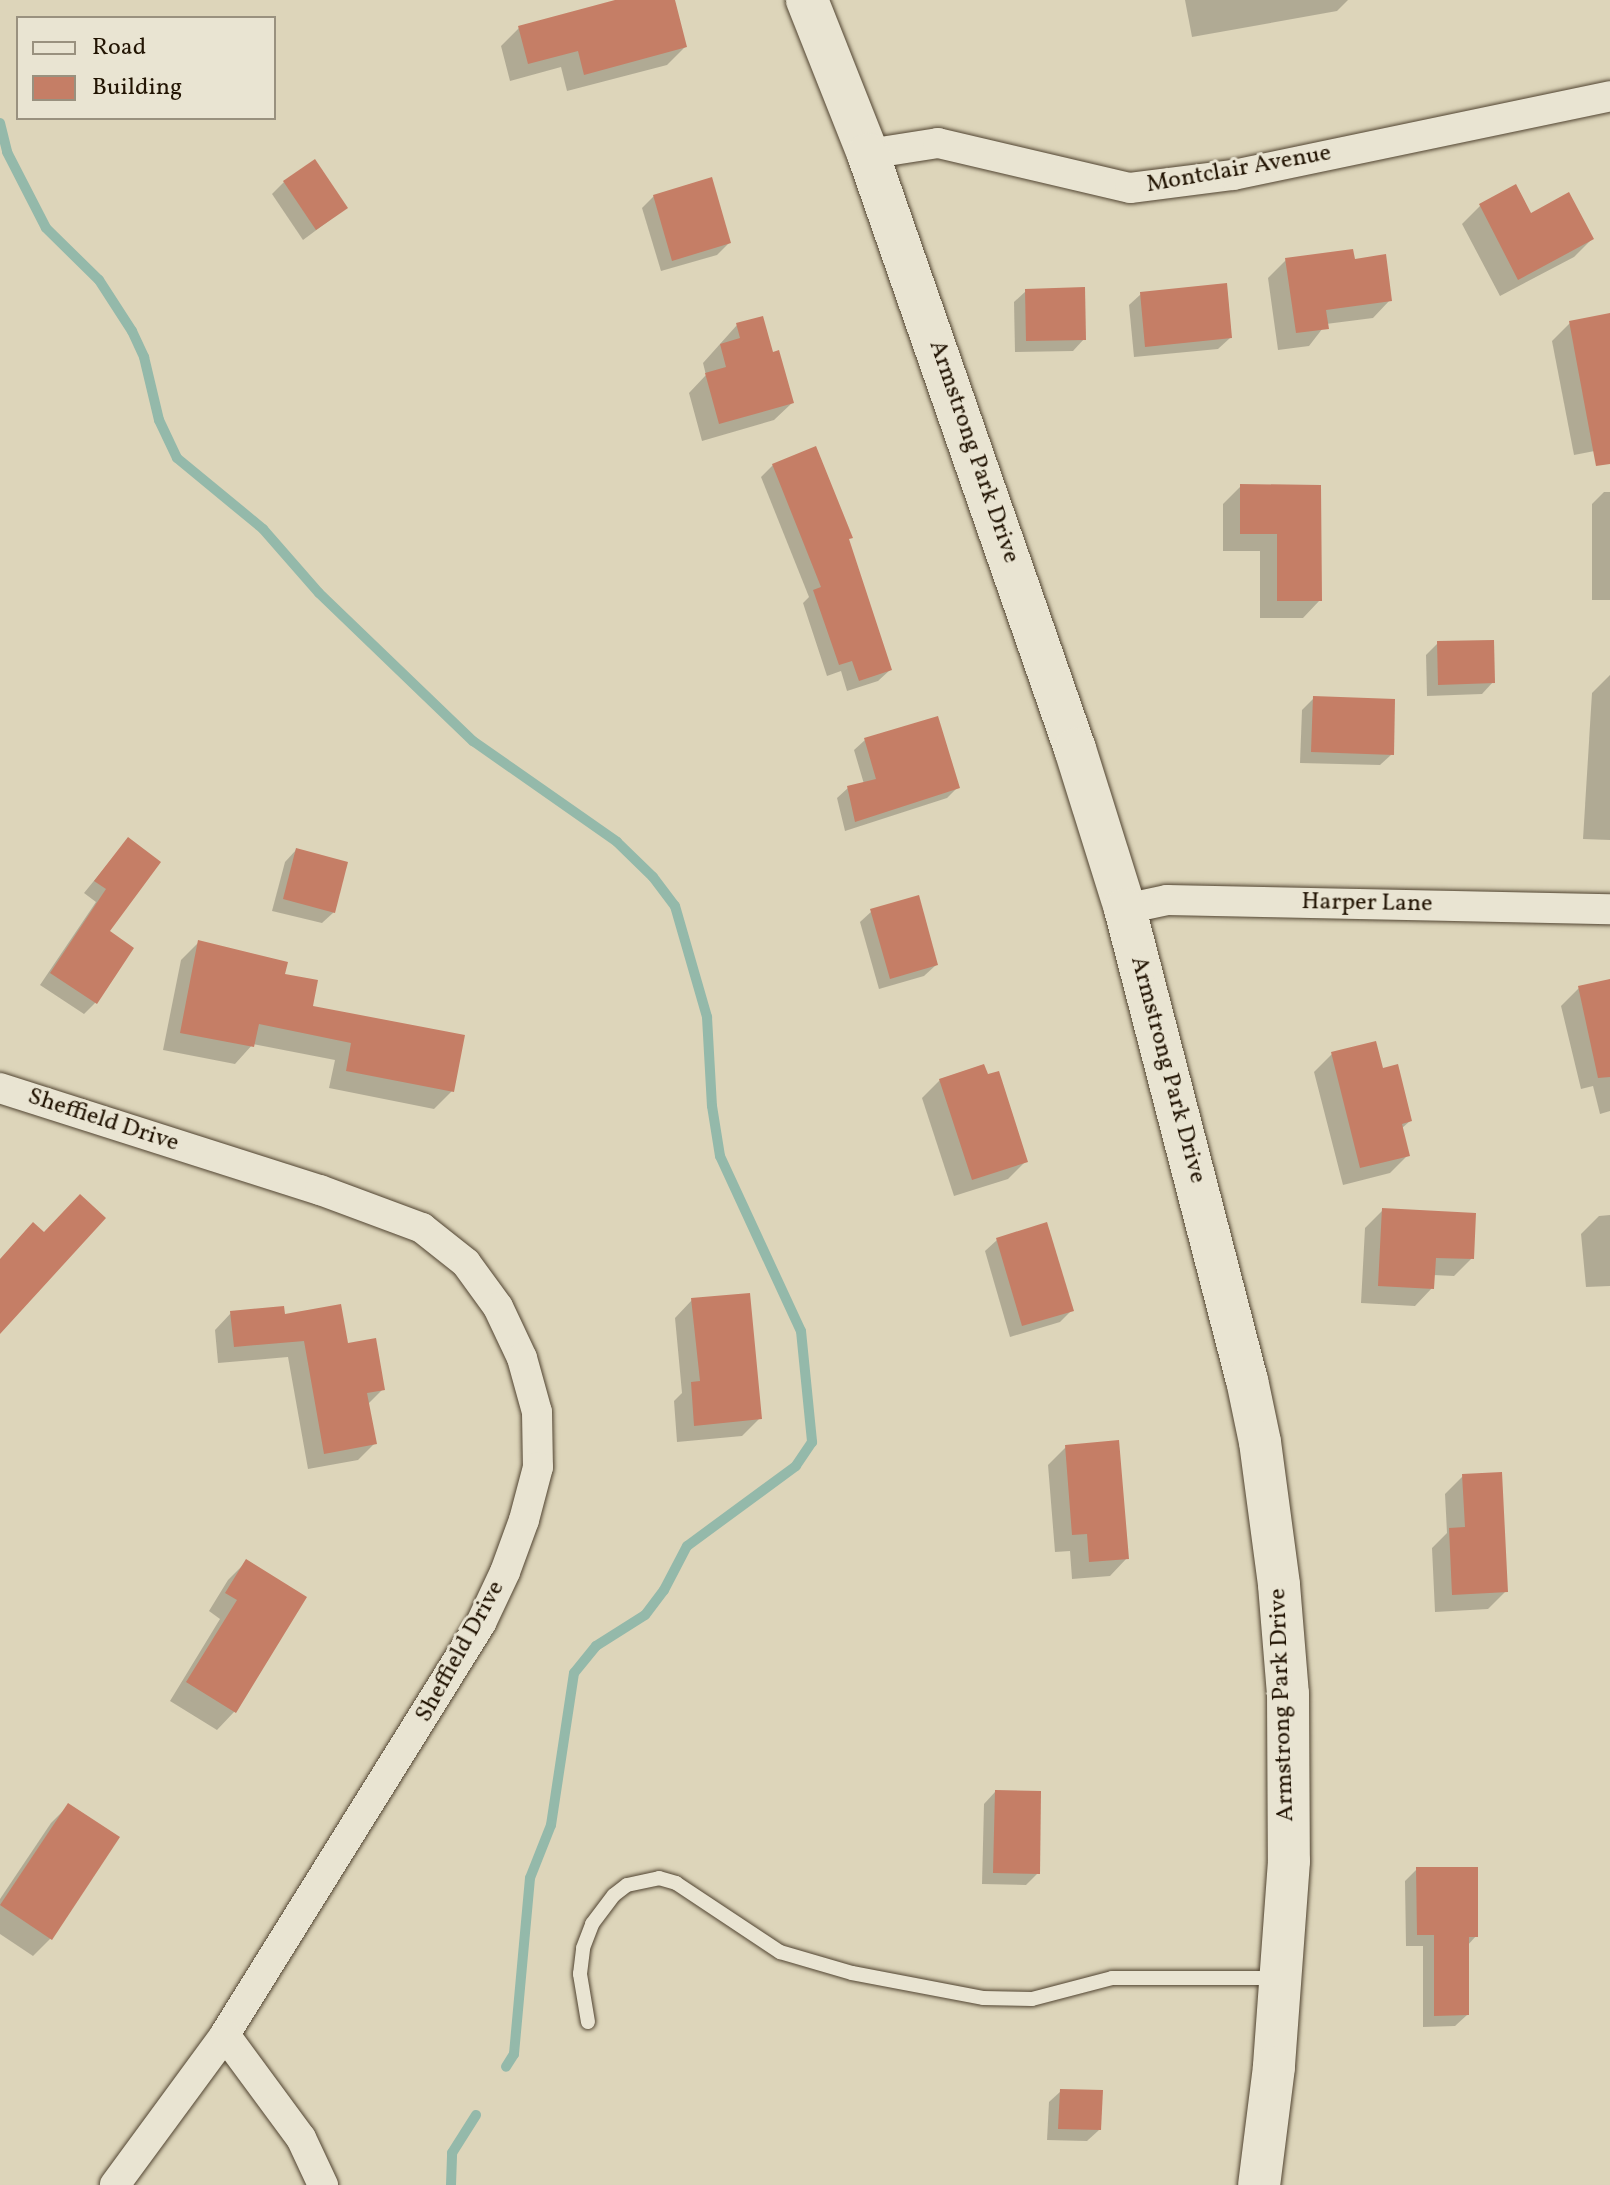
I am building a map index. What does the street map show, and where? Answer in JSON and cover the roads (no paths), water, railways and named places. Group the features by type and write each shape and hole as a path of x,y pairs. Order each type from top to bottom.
{"main road":[{"name":"Armstrong Park Drive","path":"807,0 868,154 1032,618 1125,909 1247,1380 1260,1442 1279,1585 1288,1694 1289,1861 1274,2067 1259,2185"}],"street":[{"name":"Montclair Avenue","path":"868,154 938,143 1130,188 1233,175 1610,96"},
{"name":"Harper Lane","path":"1125,909 1167,900 1610,909"},
{"name":"Sheffield Drive","path":"0,1088 320,1190 422,1228 466,1263 498,1307 522,1358 537,1412 538,1467 524,1520 505,1572 481,1623 225,2035 115,2185"},
{"path":"225,2035 301,2138 323,2185"}],"lane":[{"path":"588,2022 580,1974 583,1948 592,1924 614,1895 627,1885 659,1878 676,1883 780,1952 852,1973 983,1998 1032,1999 1112,1978 1281,1978"}],"waterway":[{"path":"0,123 7,152 46,228 99,280 132,331 144,357 159,420 177,458 263,529 319,593 473,741 617,842 653,877 675,906 707,1017 712,1106 720,1156 801,1331 812,1442 796,1466 687,1546 664,1590 645,1615 596,1646 574,1673 551,1825 530,1878 514,2054 506,2067"},
{"path":"451,2185 452,2153 476,2115"}]}
